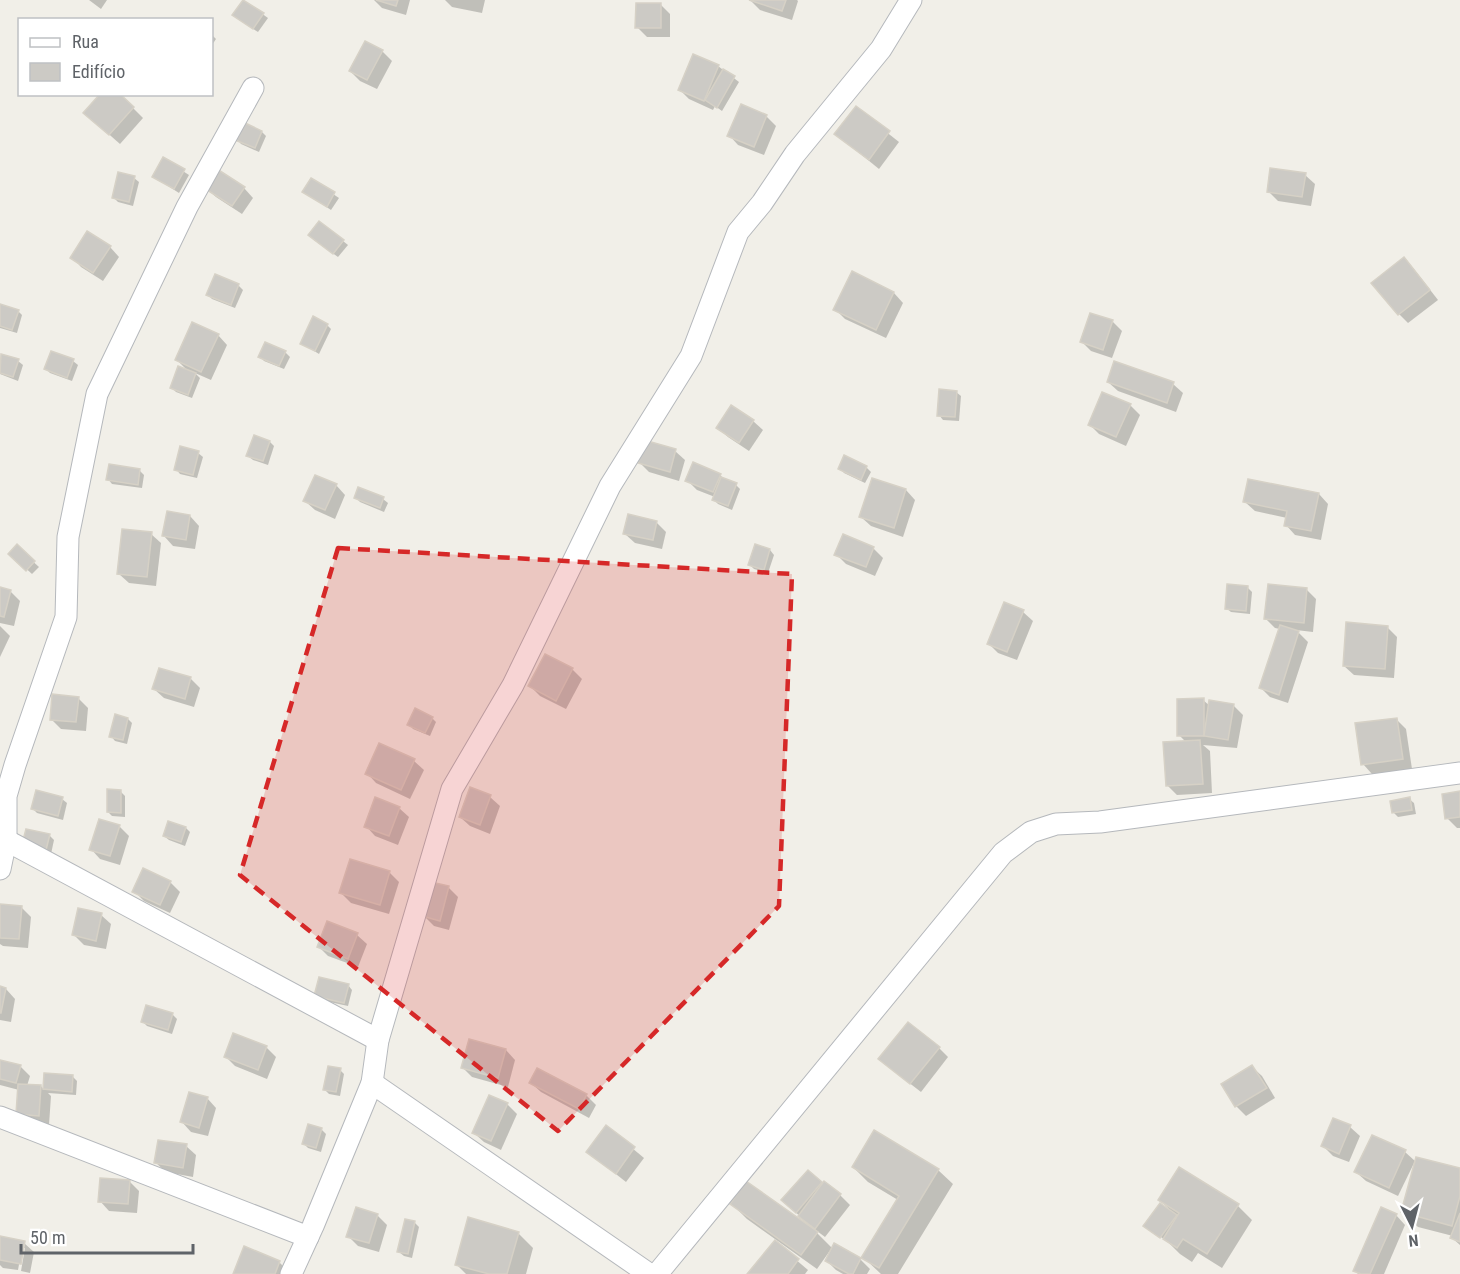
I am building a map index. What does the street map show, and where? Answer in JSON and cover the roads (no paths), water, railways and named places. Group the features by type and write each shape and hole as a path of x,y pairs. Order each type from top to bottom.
{"street":[{"path":"291,1274 372,1083 378,1040 452,789 513,685 610,486 691,356 738,232 762,203 795,154 881,49 911,0"},
{"path":"0,869 6,796 66,617 68,537 97,394 187,207 252,88"},
{"path":"657,1274 1003,853 1031,831 1056,824 1101,822 1460,773"},
{"path":"3,839 378,1040"},
{"path":"372,1083 649,1274"},
{"path":"0,1117 308,1237"}]}
